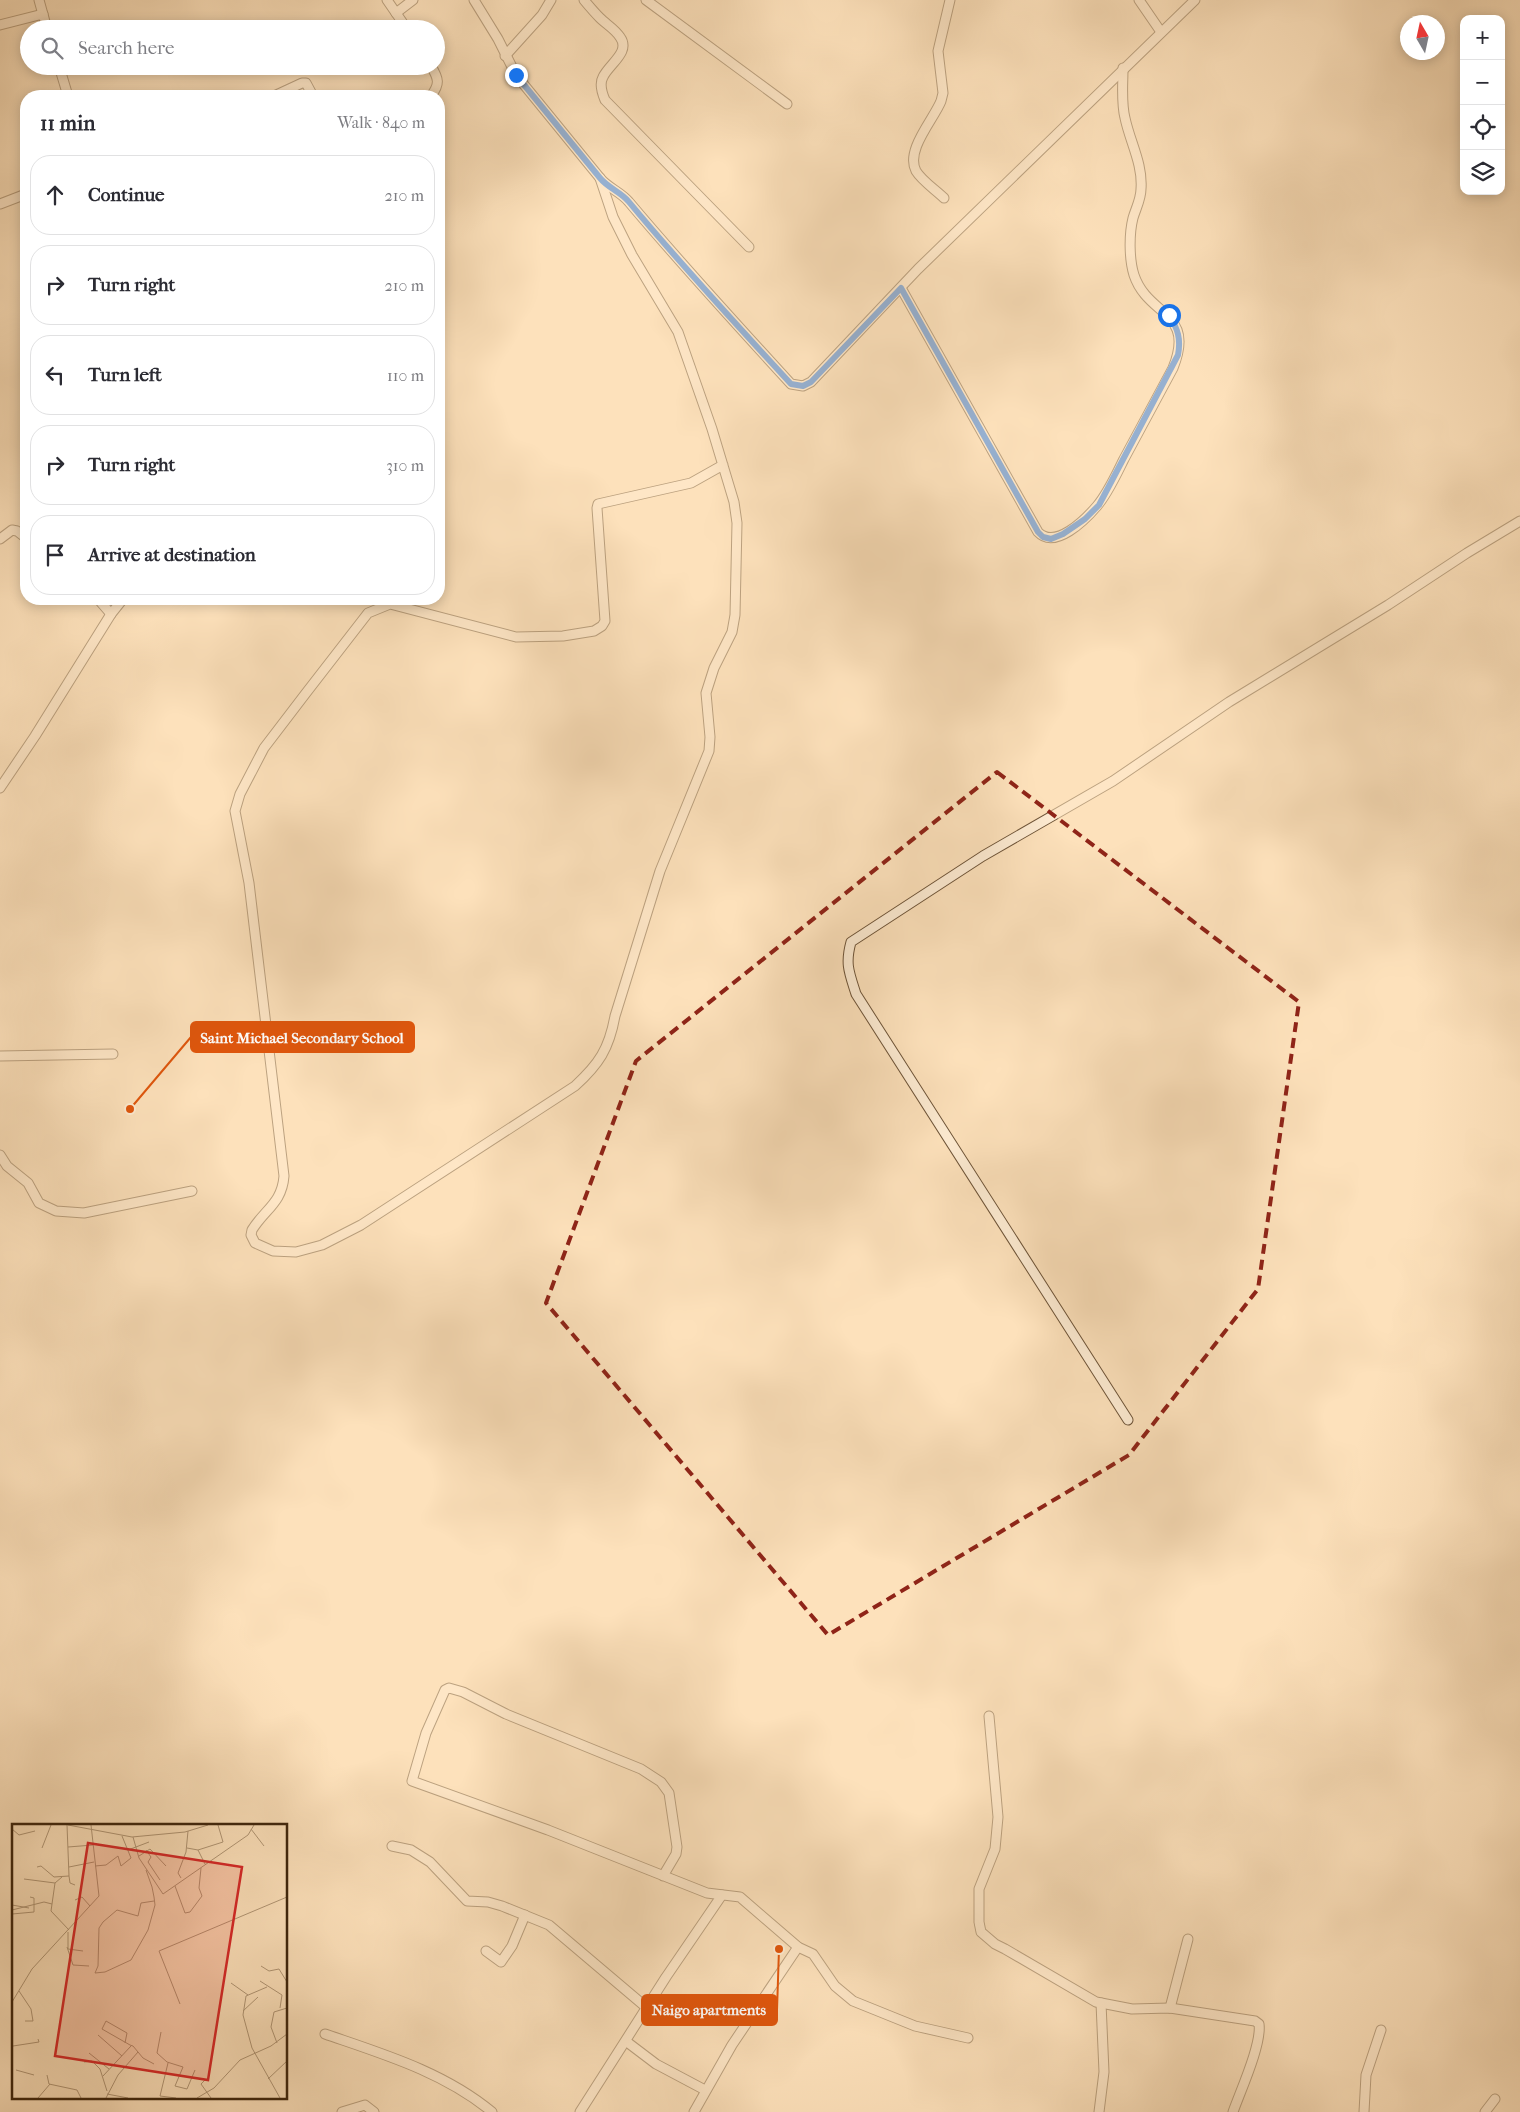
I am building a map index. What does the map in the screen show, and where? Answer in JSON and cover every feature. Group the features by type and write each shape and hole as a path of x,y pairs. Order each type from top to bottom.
{"street":[{"path":"39,0 45,20"},
{"path":"387,0 401,20"},
{"path":"396,13 413,0"},
{"path":"474,0 498,39 516,75 600,178 608,187 628,200 700,285 791,384 803,386 811,382 901,288 1123,68 1195,0"},
{"path":"505,56 542,15 551,0"},
{"path":"584,0 598,16 620,35 623,45 620,54 603,76 601,88 605,100 749,247"},
{"path":"646,0 787,104"},
{"path":"944,198 917,172 914,158 918,142 942,101 943,93 938,51 950,0"},
{"path":"1139,0 1161,32"},
{"path":"0,25 43,14"},
{"path":"901,288 1038,532 1043,537 1051,539 1063,534 1085,519 1099,505 1121,465 1173,368 1180,342 1177,327 1169,315 1145,297 1133,271 1130,230 1140,200 1142,187 1140,167 1124,116 1123,68"},
{"path":"61,75 66,90"},
{"path":"435,90 439,84 436,75"},
{"path":"287,90 302,83 306,83 310,90"},
{"path":"387,605 368,613 264,748 240,794 235,811 249,883 284,1176 278,1200 252,1230 251,1235 254,1243 263,1248 284,1253 306,1251 361,1225 575,1086 592,1071 604,1054 652,896 709,751 710,737 706,693 714,668 732,632 735,615 737,523 734,502 712,429 678,332 617,225 600,178"},
{"path":"0,204 20,196"},
{"path":"394,605 516,637 564,636 594,631 602,626 605,621 598,504 691,483 723,465"},
{"path":"1128,1420 856,994 848,972 847,957 851,942 983,856 1113,781 1229,702 1388,605 1520,521"},
{"path":"0,539 12,530 20,533"},
{"path":"103,605 111,614"},
{"path":"0,788 36,736 118,605"},
{"path":"0,1056 113,1054"},
{"path":"0,1155 7,1166 28,1183 38,1203 56,1210 84,1213 192,1191"},
{"path":"663,1876 676,1854 677,1847 669,1793 661,1782 642,1769 506,1714 463,1692 449,1688 444,1690 426,1733 412,1782 548,1830 663,1876 707,1893 732,1894 740,1897 798,1948 813,1954 835,1986 853,2001 915,2026 968,2038"},
{"path":"989,1716 998,1817 995,1849 979,1889 979,1922 981,1932 995,1944 1096,2002 1132,2008 1170,2008 1255,2021 1259,2024 1259,2032 1251,2063 1233,2112"},
{"path":"392,1846 411,1850 430,1862 467,1901 488,1902 538,1919 561,1933 647,2008"},
{"path":"580,2112 722,1895"},
{"path":"486,1951 501,1962 512,1946 525,1915"},
{"path":"1170,2008 1188,1939"},
{"path":"694,2112 732,2045 798,1948"},
{"path":"1098,2112 1104,2072 1101,2003"},
{"path":"1364,2112 1366,2075 1381,2030"},
{"path":"325,2034 418,2068 452,2084 492,2112"},
{"path":"627,2042 656,2064 705,2090"},
{"path":"1485,2112 1495,2098"},
{"path":"342,2112 365,2106 374,2112"}],"highlighted area":[{"path":"997,772 1299,1002 1258,1289 1129,1455 828,1635 546,1303 636,1061"}],"place":[{"name":"Saint Michael Secondary School","path":"130,1109"},
{"name":"Naigo apartments","path":"779,1949"}],"route":[{"path":"516,75 608,187 628,200 700,285 791,384 803,386 811,382 901,288 996,460 1038,532 1043,537 1051,539 1063,534 1085,519 1099,505 1173,368 1178,355 1180,342 1177,327 1169,315"}]}
